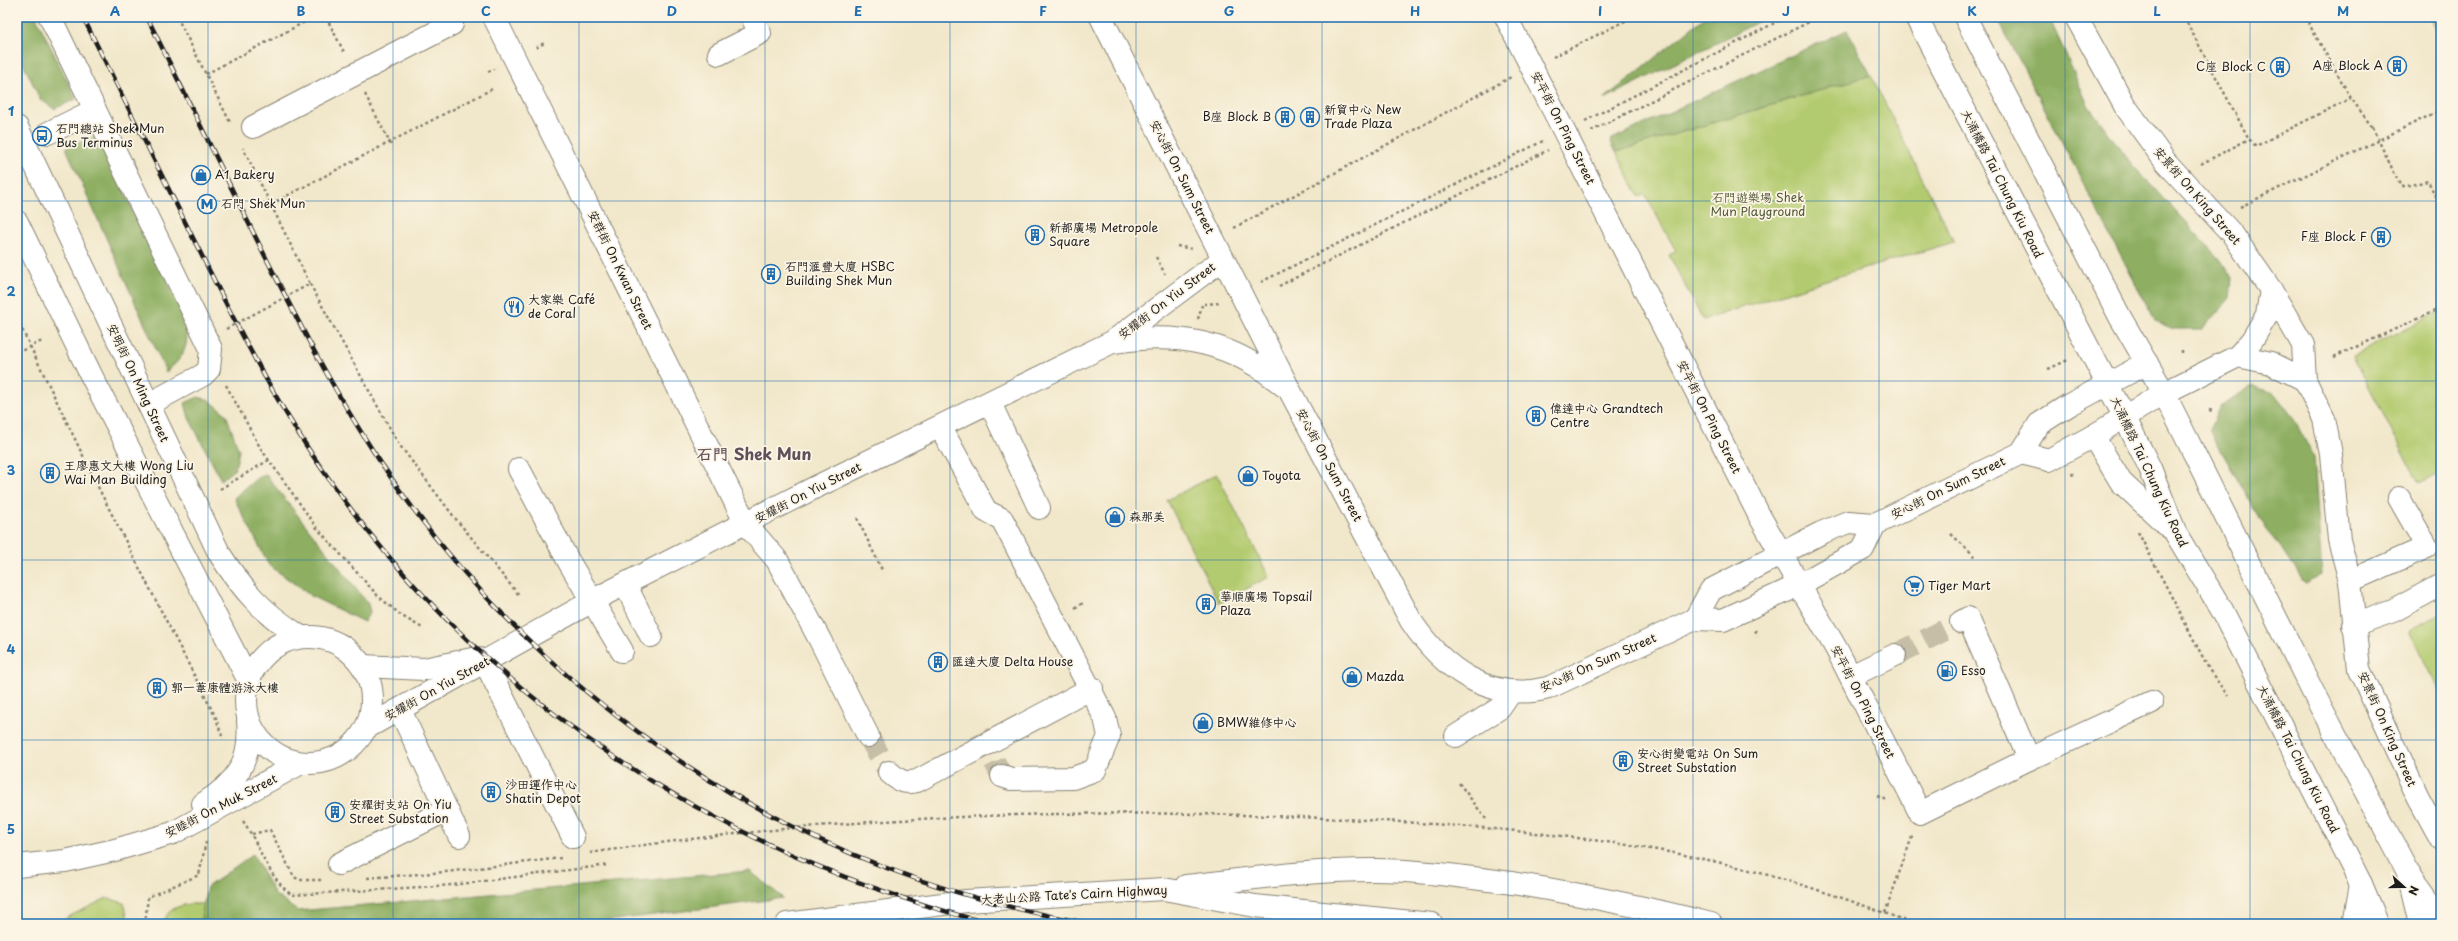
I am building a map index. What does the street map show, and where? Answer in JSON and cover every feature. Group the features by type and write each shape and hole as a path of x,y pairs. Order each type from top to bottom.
{"main road":[{"path":"50,17 211,349 209,369 199,377 149,404"},
{"name":"安群街 On Kwan Street","path":"494,17 746,524 777,560 820,640 868,736"},
{"path":"719,54 760,32 752,17"},
{"name":"安心街 On Sum Street","path":"1101,17 1222,259 1411,621 1437,654 1459,671 1490,687 1511,692 1534,692 1548,688 1695,619 1723,620 1797,586 1863,548 1875,524"},
{"name":"安平街 On Ping Street","path":"1506,17 1780,555 1850,676 1920,814"},
{"name":"大涌橋路 Tai Chung Kiu Road","path":"1916,17 2124,416 2150,468 2176,534 2222,610 2361,884 2378,924"},
{"path":"1965,17 2120,317 2164,393 2311,690 2407,870 2441,917"},
{"name":"安景街 On King Street","path":"2076,17 2125,106 2165,161 2233,235 2271,290 2303,345 2305,380 2324,419 2331,454 2339,540 2350,581 2353,625 2359,669 2418,797 2441,839"},
{"path":"242,133 452,24"},
{"path":"48,134 95,110"},
{"name":"安明街 On Ming Street","path":"17,127 219,553 233,575 256,604 301,637"},
{"path":"17,222 91,375 249,681"},
{"name":"安耀街 On Yiu Street","path":"366,728 625,584 746,524 814,488 941,428 1112,342 1222,259"},
{"path":"2124,416 2164,393 2238,356 2252,340 2267,315 2271,290"},
{"name":"安耀街 On Yiu Street","path":"1112,342 1139,338 1166,337 1207,344 1246,358 1269,373 1290,391"},
{"path":"2238,356 2271,363 2305,380"},
{"name":"安心街 On Sum Street","path":"1695,619 1711,590 1780,555 1848,522 1875,524 2021,454 2039,424 2147,362"},
{"path":"990,403 1039,508"},
{"name":"安心街 On Sum Street","path":"2021,454 2048,460 2093,436 2124,416"},
{"path":"941,428 986,511 1002,519 1092,688 1106,718 1109,736 1095,770 1073,778 1011,779 1002,776"},
{"path":"2093,436 2121,482 2176,534"},
{"path":"519,469 592,602 622,651"},
{"path":"2350,581 2434,545 2399,498"},
{"path":"625,584 651,636"},
{"path":"2353,625 2393,610 2441,585"},
{"path":"1961,622 1968,618 2028,759"},
{"path":"301,637 321,637 340,644 353,654 363,666 370,680 372,713 366,728 354,745 339,756 320,763 301,764 286,760 262,743 254,731 248,715 246,694 249,681 256,665 268,652 284,642 301,637"},
{"name":"安耀街 On Yiu Street","path":"363,666 424,669 448,666 508,649"},
{"path":"1850,676 1896,655"},
{"path":"485,662 535,779 579,845"},
{"path":"889,772 898,781 908,783 917,781 1092,688"},
{"path":"1456,736 1500,708 1511,692"},
{"path":"1920,814 2028,759 2152,702"},
{"path":"334,872 454,820 400,710"},
{"name":"安睦街 On Muk Street","path":"115,850 163,828 224,790 239,771 247,754 250,738 248,715"},
{"name":"安睦街 On Muk Street","path":"17,866 65,861 115,850 173,833 301,764"},
{"path":"1164,889 1263,877 1373,870 1465,876 1564,891 1656,909 1711,924"},
{"path":"2407,870 2420,924"},
{"path":"2354,924 2361,884"},
{"name":"大老山公路 Tate's Cairn Highway","path":"787,924 966,901 1164,889 1255,906 1432,924"}],"path":[{"path":"177,17 206,74 242,133 271,204 310,284 398,443 455,518 519,595"},
{"path":"206,74 314,17"},
{"path":"1239,225 1509,78 1633,17"},
{"path":"1266,279 1564,131 1786,17"},
{"path":"2194,17 2186,21 2249,139 2256,146 2351,98"},
{"path":"2305,17 2351,98 2372,128 2401,187 2428,181 2441,207"},
{"path":"271,204 492,89"},
{"path":"2239,207 2441,110"},
{"path":"2201,164 2249,139"},
{"path":"1178,246 1194,249"},
{"path":"1156,257 1163,271"},
{"path":"207,339 310,284"},
{"path":"1198,322 1203,304"},
{"path":"2334,357 2441,308"},
{"path":"17,319 102,495 216,718 223,733 223,746"},
{"path":"17,353 44,340"},
{"path":"2182,347 2182,353"},
{"path":"2048,369 2069,359"},
{"path":"209,369 220,375 269,460 317,528 378,596 402,616 424,629"},
{"path":"2209,410 2213,411"},
{"path":"220,489 269,460"},
{"path":"857,518 883,572"},
{"path":"2133,526 2210,671 2228,696"},
{"path":"1951,534 1977,558"},
{"path":"1459,783 1486,819"},
{"path":"579,845 718,837 894,820 1018,814 1167,812 1379,820 1472,827 1665,851 1788,881 1914,924"},
{"path":"1885,913 1920,814"},
{"path":"240,817 252,834 280,886 292,895 453,885 608,865"},
{"path":"252,834 270,830 294,877 300,880 334,872"},
{"path":"145,924 148,897 199,875 206,839"},
{"path":"359,878 446,872 562,857"}],"green space":[{"path":"17,17 36,17 76,99 54,109 40,99 17,50"},
{"path":"1705,17 1768,17 1604,99"},
{"path":"1997,17 2049,17 2088,105 2133,166 2221,260 2232,278 2230,298 2202,329 2173,329 2155,321"},
{"path":"2430,17 2441,17 2441,40"},
{"path":"1847,30 1871,75 1616,152 1610,140"},
{"name":"石門遊樂場 Shek Mun Playground","path":"1871,75 1954,242 1823,281 1703,320 1669,255 1676,251 1645,194 1639,197 1616,152"},
{"path":"97,135 185,318 187,335 185,348 178,360 166,372 66,148"},
{"path":"2441,310 2441,473 2419,483 2353,356"},
{"path":"2252,386 2274,393 2292,416 2314,457 2322,575 2305,583 2284,551 2266,530 2209,429 2220,406"},
{"path":"198,397 209,400 226,414 239,451 235,469 221,480 189,418 185,403"},
{"path":"1217,474 1269,577 1219,603 1167,500"},
{"path":"266,475 368,604 370,612 364,622 311,596 269,565 234,498 257,478"},
{"path":"2441,614 2441,693 2409,630"},
{"path":"253,854 275,895 298,911 750,871 783,898 585,924 200,924 207,887"},
{"path":"107,898 124,903 129,924 66,924 66,918"},
{"path":"190,904 221,904 219,924 163,924 170,912 180,906"}],"tunnel":[{"path":"1895,655 1961,622"},
{"path":"979,733 1002,776"},
{"path":"868,736 889,772"}],"railway":[{"path":"83,17 223,299 286,414 322,469 385,552 456,628 532,696 614,757 702,810 794,856 891,894 991,924"},
{"path":"147,17 284,293 346,408 381,463 446,551 520,632 601,704 689,767 783,821 881,866 985,900 1092,924"}],"place":[{"name":"A座 Block A","path":"2397,66"},
{"name":"C座 Block C","path":"2280,67"},
{"name":"B座 Block B","path":"1285,117"},
{"name":"新貿中心 New Trade Plaza","path":"1310,117"},
{"name":"石門總站 Shek Mun Bus Terminus","path":"42,136"},
{"name":"A1 Bakery","path":"201,175"},
{"name":"石門 Shek Mun","path":"207,204"},
{"name":"新都廣場 Metropole Square","path":"1035,235"},
{"name":"F座 Block F","path":"2381,237"},
{"name":"石門滙豐大廈 HSBC Building Shek Mun","path":"771,274"},
{"name":"大家樂 Café de Coral","path":"514,307"},
{"name":"偉達中心 Grandtech Centre","path":"1536,416"},
{"name":"王廖惠文大樓 Wong Liu Wai Man Building","path":"50,473"},
{"name":"Toyota","path":"1248,476"},
{"name":"森那美","path":"1115,517"},
{"name":"Tiger Mart","path":"1914,586"},
{"name":"華順廣場 Topsail Plaza","path":"1206,604"},
{"name":"匯達大廈 Delta House","path":"938,662"},
{"name":"Esso","path":"1947,671"},
{"name":"Mazda","path":"1352,677"},
{"name":"郭一葦康體游泳大樓","path":"157,688"},
{"name":"BMW維修中心","path":"1203,723"},
{"name":"安心街變電站 On Sum Street Substation","path":"1623,761"},
{"name":"沙田運作中心 Shatin Depot","path":"491,792"},
{"name":"安耀街支站 On Yiu Street Substation","path":"335,812"}],"district":[{"name":"石門 Shek Mun","path":"754,454"}]}
